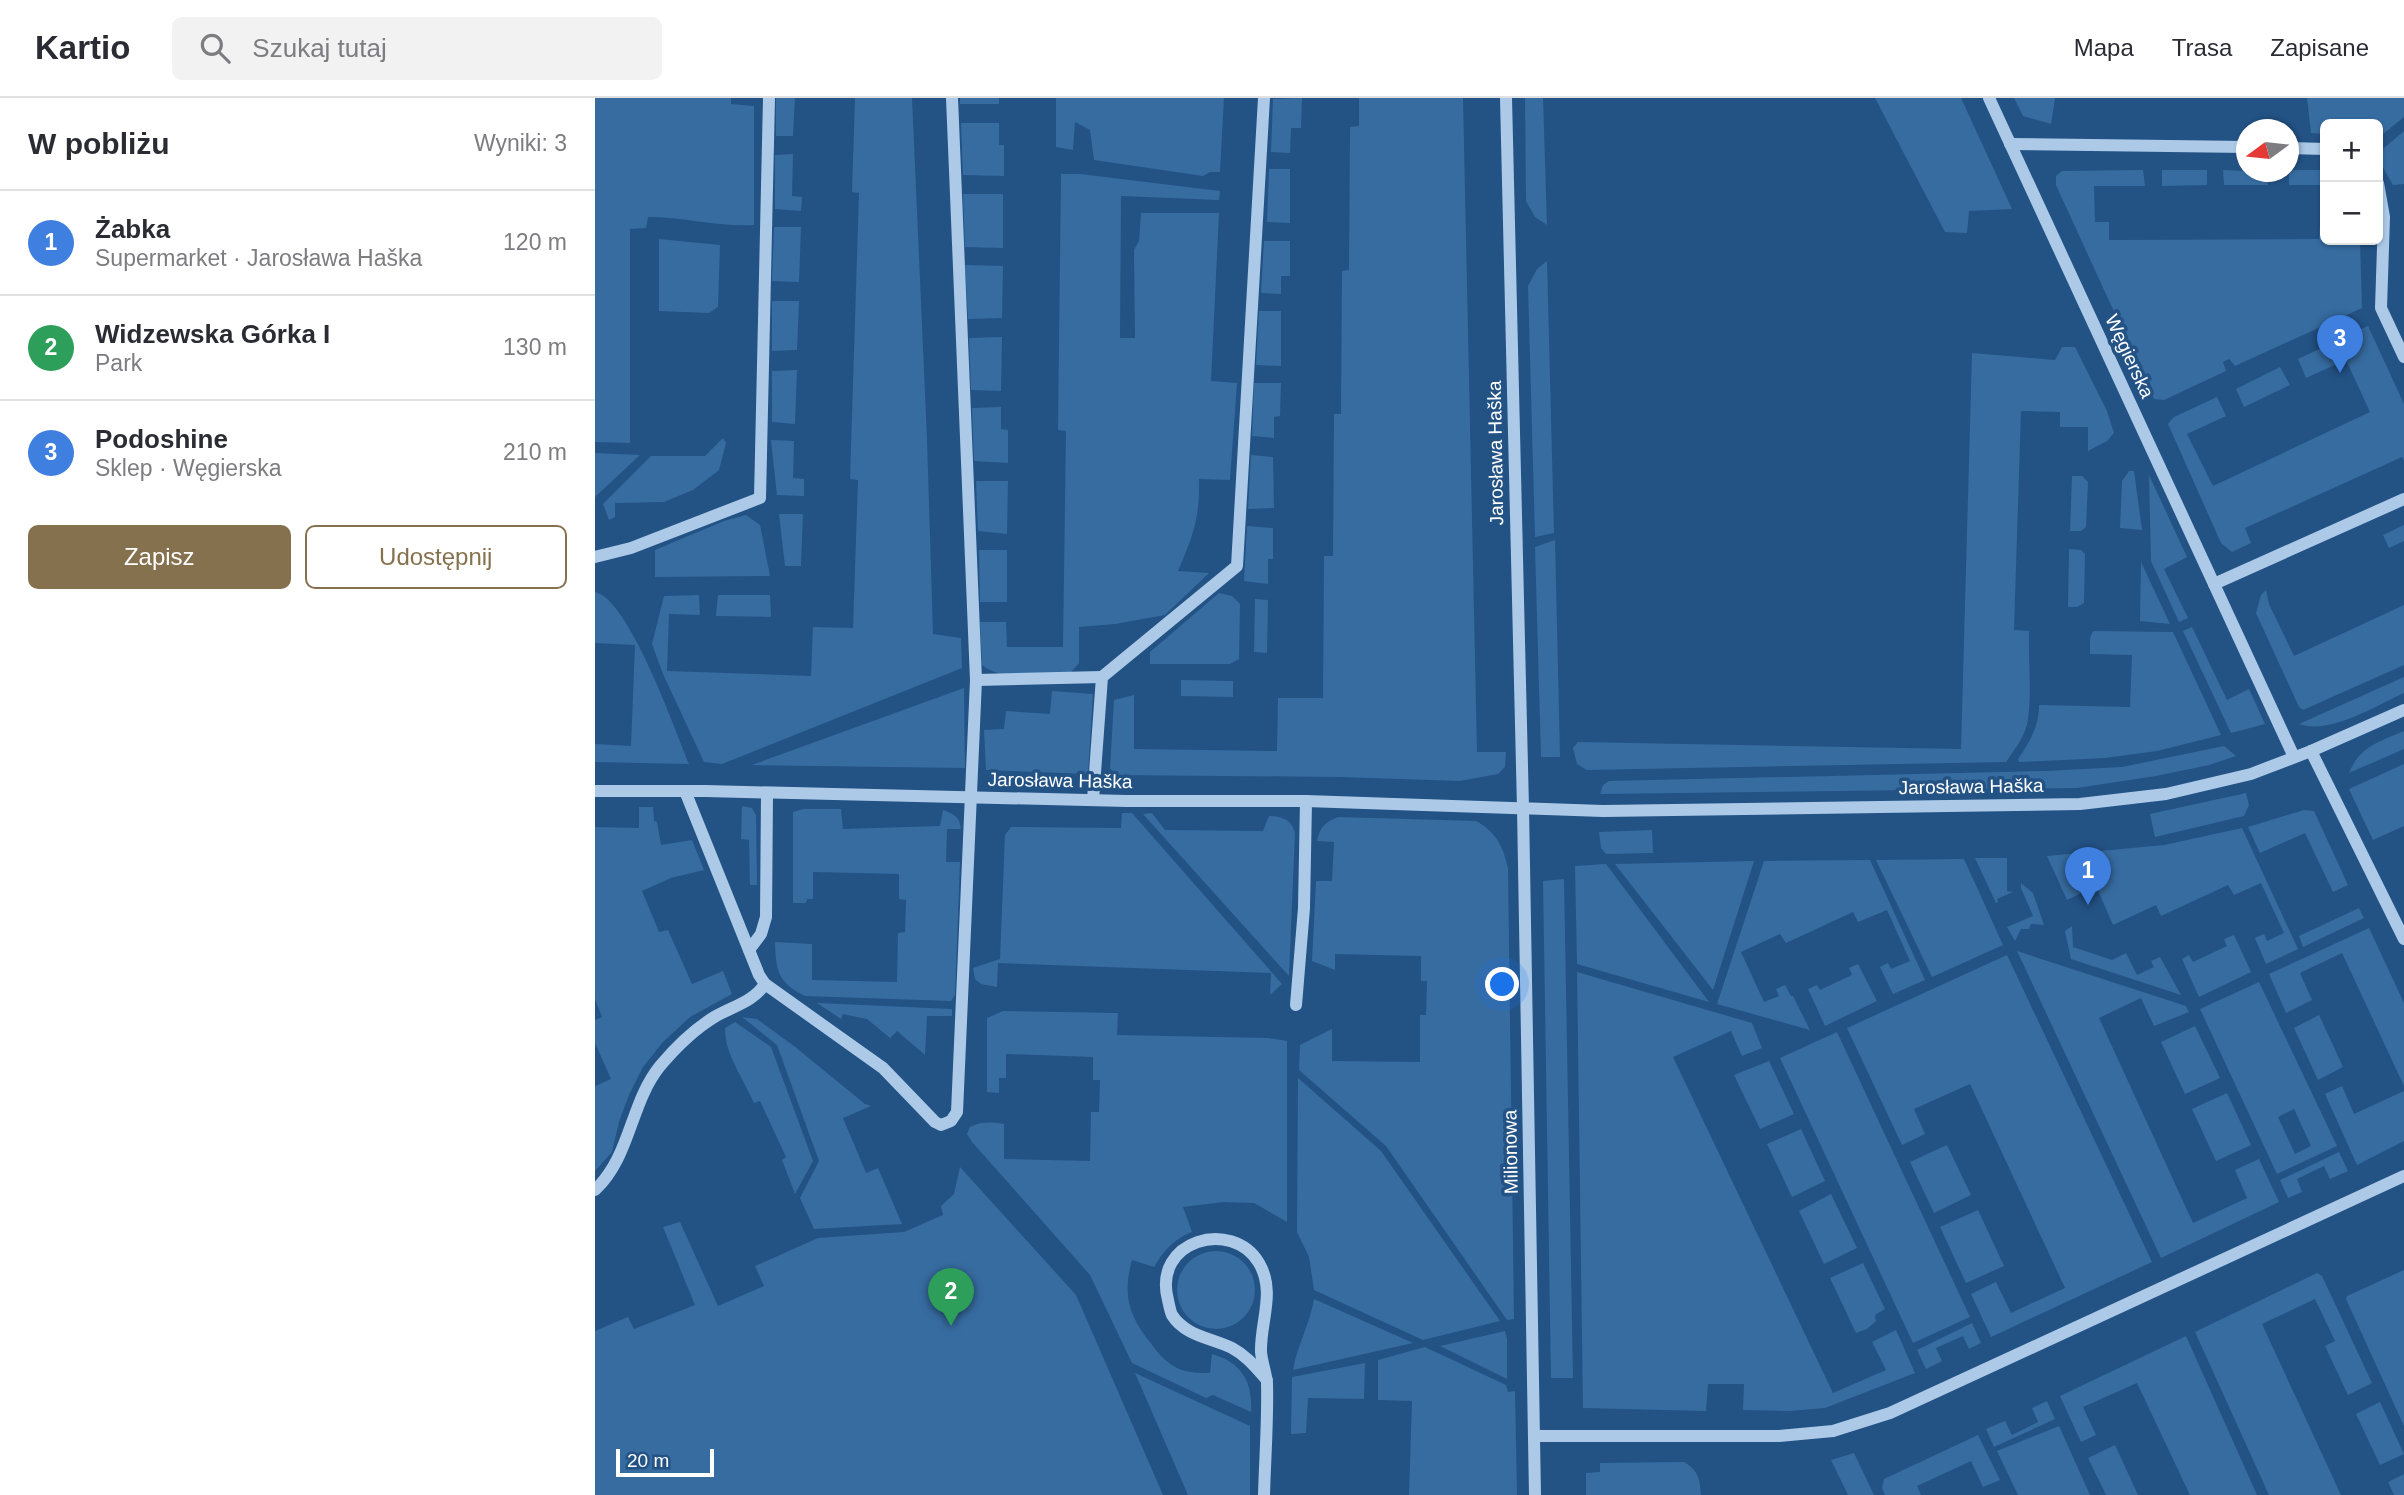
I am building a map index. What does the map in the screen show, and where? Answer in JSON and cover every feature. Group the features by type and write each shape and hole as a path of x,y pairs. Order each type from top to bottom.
{"street":[{"path":"595,556 631,548 760,498 769,98"},
{"path":"685,791 765,984 883,1068 935,1122 941,1125 951,1121 957,1112 977,680 952,98"},
{"path":"977,680 1102,677 1237,565 1264,98"},
{"name":"Jarosława Haška","path":"1506,98 1523,808"},
{"name":"Węgierska","path":"1989,98 2294,757"},
{"path":"2010,144 2236,148"},
{"path":"2299,148 2320,149"},
{"path":"2383,211 2381,308 2404,357"},
{"path":"2214,584 2404,499"},
{"path":"1093,800 1102,677"},
{"name":"Jarosława Haška","path":"595,791 1306,801 1603,811 2080,804 2165,794 2251,774 2404,710"},
{"path":"2311,751 2404,939"},
{"path":"749,950 761,934 766,917 767,794"},
{"path":"1296,1004 1304,908 1306,801"},
{"name":"Milionowa","path":"1523,808 1535,1495"},
{"path":"595,1189 624,1146 637,1105 658,1069 691,1034 716,1016 758,994 765,984"},
{"path":"1534,1436 1772,1437 1833,1431 1890,1413 2404,1176"},
{"path":"1264,1495 1267,1380 1261,1354 1262,1334 1267,1316 1267,1289 1259,1263 1244,1247 1224,1238 1206,1240 1184,1248 1174,1258 1166,1273 1166,1293 1172,1315 1189,1331 1232,1348 1252,1362 1267,1380"}],"shaded area":[{"path":"595,98 731,98 731,104 754,106 754,225 648,217 646,228 630,229 630,443 595,442"},
{"path":"776,98 795,98 793,136 776,136"},
{"path":"855,98 912,98 933,634 961,638 962,668 722,764 704,762 652,644 664,596 699,595 700,615 669,614 667,671 811,676 813,627 853,628 858,480 850,479 859,193 852,192"},
{"path":"960,98 999,98 999,104 960,104"},
{"path":"1056,98 1224,98 1220,172 1210,172 1203,176 1094,160 1090,130 1075,122 1073,150 1056,147"},
{"path":"1302,98 1301,128 1291,128 1290,153 1271,152 1273,99"},
{"path":"1359,98 1463,98 1477,752 1506,752 1505,767 1498,774 1460,781 1119,775 1110,769 1114,700 1134,695 1134,749 1277,751 1278,698 1323,698 1324,556 1333,556 1334,414 1341,414 1342,271 1349,270 1350,127 1359,126"},
{"path":"1525,98 1543,98 1547,225 1535,217 1526,201"},
{"path":"1875,98 1961,98 2012,209 1969,211 1967,233 1945,232"},
{"path":"2014,98 2055,98 2051,124 2023,116"},
{"path":"2307,98 2404,98 2404,117 2383,134 2383,119 2320,119 2320,134 2311,133"},
{"path":"961,123 999,123 999,145 1004,145 1004,176 963,175"},
{"path":"2404,131 2404,184 2393,185 2383,168 2383,149"},
{"path":"793,154 792,196 802,197 801,211 775,209 775,155"},
{"path":"1269,169 1290,169 1290,223 1267,222"},
{"path":"2143,170 2145,186 2094,186 2095,222 2109,222 2109,240 2319,239 2320,223 2320,245 2360,245 2362,308 2235,366 2229,359 2223,362 2226,371 2164,400 2154,399 2056,185 2056,176 2062,171"},
{"path":"2162,170 2207,170 2207,185 2162,186"},
{"path":"2223,170 2236,171 2236,182 2268,182 2268,185 2224,185"},
{"path":"2299,170 2320,170 2320,185 2289,185 2289,182 2299,182"},
{"path":"1061,174 1220,191 1219,200 1121,196 1120,338 1135,338 1134,250 1139,241 1141,213 1219,213 1211,381 1237,383 1230,480 1199,479 1195,526 1178,571 1209,573 1165,615 1079,627 1079,663 1071,672 1000,674 982,665 980,622 1006,622 1007,647 1063,647 1066,431 1058,430"},
{"path":"963,194 1003,194 1003,248 965,247"},
{"path":"774,227 801,227 799,282 772,281"},
{"path":"659,239 720,245 718,307 709,313 659,311"},
{"path":"1264,241 1290,241 1290,276 1281,276 1281,294 1261,293"},
{"path":"1547,261 1554,533 1535,537 1528,286 1537,269"},
{"path":"965,265 1003,266 1002,318 968,319"},
{"path":"772,301 799,301 797,350 772,351"},
{"path":"1259,311 1281,311 1281,366 1256,365"},
{"path":"2368,326 2404,404 2404,461 2402,457 2245,528 2251,543 2232,552 2221,543 2168,424 2174,417 2217,397 2226,416 2187,434 2213,486 2370,412 2346,360 2306,378 2298,359"},
{"path":"1002,337 1001,391 971,390 969,338"},
{"path":"2062,347 2075,347 2107,411 2114,433 2107,441 2088,451 2088,427 2060,427 2060,412 2021,411 2014,630 2029,631 2030,698 2025,731 2006,762 1587,770 1577,764 1573,748 1578,742 1961,749 1972,353 2055,360"},
{"path":"2280,367 2290,385 2244,407 2236,389"},
{"path":"797,370 795,424 772,422 772,371"},
{"path":"1254,383 1281,383 1280,416 1274,417 1274,438 1252,436"},
{"path":"1001,407 1001,429 1008,430 1008,463 974,461 972,408"},
{"path":"723,438 726,443 719,470 693,490 664,502 615,503 615,517 609,520 603,504 651,456 705,456"},
{"path":"771,440 794,441 793,478 804,479 804,496 777,495"},
{"path":"595,453 640,455 595,497"},
{"path":"1251,455 1273,457 1274,508 1248,509"},
{"path":"2129,471 2134,471 2142,530 2120,528 2122,481"},
{"path":"2149,475 2187,557 2164,569 2188,618 2179,622 2151,561"},
{"path":"2072,476 2082,476 2088,482 2086,527 2081,531 2070,531"},
{"path":"976,481 1008,481 1007,534 978,531"},
{"path":"779,514 803,514 801,566 785,566"},
{"path":"746,515 760,525 770,576 655,577 655,550 724,521"},
{"path":"2404,525 2404,541 2389,548 2383,535"},
{"path":"1247,526 1273,528 1273,559 1268,559 1268,584 1244,581"},
{"path":"1555,540 1560,757 1541,757 1535,547"},
{"path":"2069,549 2081,550 2085,554 2084,603 2077,607 2068,607"},
{"path":"979,550 1007,550 1007,602 980,602"},
{"path":"2141,562 2170,624 2140,621"},
{"path":"2266,590 2269,604 2294,656 2404,605 2404,665 2303,710 2299,707 2256,613 2261,595"},
{"path":"595,592 608,600 636,641 662,696 689,764 595,762 595,744 631,746 635,645 595,643"},
{"path":"1219,593 1232,596 1240,604 1239,659 1230,664 1150,664 1150,652"},
{"path":"718,595 770,595 771,617 716,616"},
{"path":"1255,599 1268,600 1267,653 1254,652"},
{"path":"2192,627 2227,700 2249,689 2265,724 2231,733 2183,631"},
{"path":"2093,631 2173,632 2221,735 2157,751 2105,758 2019,762 2018,759 2036,727 2039,705 2130,707 2132,655 2090,654"},
{"path":"2404,677 2404,693 2352,718 2324,726 2299,724"},
{"path":"1181,680 1233,681 1233,697 1181,696"},
{"path":"964,688 965,768 752,765"},
{"path":"1052,691 1093,694 1088,774 986,770 984,730 1004,729 1006,711 1050,714"},
{"path":"2404,731 2404,749 2349,773 2365,751"},
{"path":"2224,746 2236,756 2209,765 2156,776 2077,788 1600,794 1603,785 1609,781 2122,767"},
{"path":"2404,764 2404,826 2373,840 2349,789"},
{"path":"2246,793 2249,805 2244,816 2155,837 2150,814"},
{"path":"742,806 752,808 756,815 757,885 750,885 749,840 741,839"},
{"path":"639,807 653,807 661,845 692,840 704,870 671,878 642,891 659,932 668,930 692,984 723,971 732,994 690,1017 663,1042 643,1067 619,1122 612,1152 595,1171 595,1086 611,1079 595,1043 595,1020 602,1017 595,999 595,827 639,828"},
{"path":"803,809 841,809 843,829 940,826 943,810 958,819 961,829 947,829 946,862 960,862 955,995 951,1001 805,996 784,981 776,961 775,942 812,944 812,980 897,982 898,933 905,932 906,900 899,899 899,874 813,872 813,899 807,899 806,903 793,903 793,812"},
{"path":"2304,810 2314,811 2348,885 2333,892 2305,833 2260,853 2248,827"},
{"path":"1122,813 1132,813 1282,984 1270,995 1271,973 998,963 997,987 981,984 975,979 973,968 1000,959 1005,835 1011,827 1121,828"},
{"path":"1152,813 1165,830 1263,831 1269,816 1289,822 1295,833 1289,976 1143,814"},
{"path":"1338,817 1476,821 1494,835 1504,853 1508,868 1514,1319 1507,1320 1386,1146 1299,1070 1300,1045 1332,1029 1332,1061 1420,1062 1420,1015 1426,1015 1427,981 1421,981 1421,956 1335,954 1335,970 1312,961 1316,881 1332,881 1334,842 1317,841 1324,826"},
{"path":"2242,828 2298,949 2266,964 2255,938 2264,934 2267,941 2284,933 2261,883 2234,895 2228,885 2161,916 2156,905 2113,925 2096,886 2067,900 2047,856 2164,845"},
{"path":"1652,830 1653,853 1606,854 1601,848 1599,832"},
{"path":"1975,858 2007,858 2007,891 2013,892 1997,899 1996,903"},
{"path":"1964,859 2003,945 1932,977 1876,860"},
{"path":"1870,860 1925,980 1893,994 1880,967 1888,963 1891,969 1910,961 1887,910 1858,922 1853,912 1786,943 1780,934 1741,952 1764,1002 1779,996 1776,989 1785,985 1810,1030 1717,1004 1764,861"},
{"path":"1754,861 1713,990 1615,864"},
{"path":"1606,864 1709,1002 1577,964 1575,866"},
{"path":"1564,879 1573,1378 1551,1378 1543,881"},
{"path":"2021,883 2033,893 2044,925 2031,924 2029,929 2021,929 2015,941 2007,927 2033,916"},
{"path":"2359,908 2364,918 2303,947 2299,936"},
{"path":"2072,926 2073,947 2112,960 2126,953 2137,975 2154,967 2151,961 2160,957 2181,995 2071,959 2065,931"},
{"path":"2369,928 2404,1003 2404,1086 2342,953 2300,973 2312,1000 2286,1013 2269,974"},
{"path":"2234,935 2251,972 2199,997 2182,959 2189,955 2193,962 2227,946 2224,939"},
{"path":"2017,951 2186,1006 2189,1012 2154,1026 2141,998 2099,1018 2193,1223 2247,1198 2235,1170 2259,1159 2279,1202 2161,1258"},
{"path":"2007,955 2152,1262 1991,1337 1971,1294 1996,1282 2011,1313 2065,1288 1970,1084 1914,1109 1925,1134 1902,1145 1847,1028"},
{"path":"1858,964 1877,1001 1825,1026 1808,989 1817,985 1820,990 1852,975 1849,968"},
{"path":"1577,972 1752,1023 1762,1048 1742,1056 1731,1031 1673,1057 1833,1393 1886,1370 1872,1342 1896,1330 1915,1373 1825,1408 1790,1411 1743,1410 1744,1384 1708,1384 1706,1411 1583,1408"},
{"path":"2259,982 2337,1146 2277,1174 2200,1009","holes":["2294,1109 2311,1146 2295,1154 2278,1117"]},
{"path":"817,1003 952,1009 952,1016 927,1016 925,1055 897,1031 890,1038 867,1019 843,1014 841,1019"},
{"path":"1003,1011 1118,1013 1117,1035 1268,1038 1287,1041 1287,1222 1254,1203 1224,1202 1183,1207 1192,1232 1170,1246 1154,1267 1132,1260 1129,1273 1128,1295 1133,1316 1162,1357 1178,1368 1196,1373 1210,1373 1212,1354 1231,1363 1238,1368 1247,1383 1251,1412 1213,1395 1206,1398 1132,1363 1090,1275 967,1134 970,1127 978,1124 1004,1124 1004,1159 1090,1161 1091,1112 1099,1112 1100,1080 1093,1080 1093,1057 1006,1054 1006,1078 999,1078 999,1093 987,1092 987,1018"},
{"path":"2319,1015 2343,1067 2318,1080 2294,1028"},
{"path":"742,1017 757,1019 871,1106 843,1118 866,1173 878,1168 902,1224 814,1229 800,1198 819,1161 777,1045"},
{"path":"735,1022 771,1047 813,1161 795,1194 782,1160 786,1157 760,1101 754,1103 728,1047 725,1028"},
{"path":"2195,1026 2220,1078 2185,1094 2161,1042"},
{"path":"1837,1032 1970,1317 1913,1343 1780,1058"},
{"path":"1769,1061 1794,1114 1760,1129 1734,1075"},
{"path":"1298,1078 1381,1151 1500,1321 1423,1340 1314,1290 1309,1257 1297,1232"},
{"path":"2342,1086 2354,1114 2404,1091 2404,1141 2357,1165 2325,1094"},
{"path":"2227,1093 2251,1145 2216,1161 2192,1109"},
{"path":"1801,1129 1825,1181 1792,1197 1767,1144"},
{"path":"1947,1145 1971,1195 1934,1213 1910,1162"},
{"path":"2339,1152 2348,1171 2330,1179 2324,1166 2297,1179 2302,1192 2288,1198 2280,1180"},
{"path":"960,1167 1076,1295 1163,1495 595,1495 595,1331 628,1317 634,1329 695,1305 663,1227 680,1222 718,1306 764,1286 755,1266 818,1238 904,1232 943,1215 941,1206 954,1194"},
{"path":"1831,1194 1857,1248 1824,1264 1799,1211"},
{"path":"1978,1210 2004,1266 1966,1283 1940,1227"},
{"path":"1216,1251 1231,1254 1244,1262 1252,1275 1255,1290 1252,1305 1244,1318 1231,1326 1216,1329 1201,1326 1188,1318 1180,1305 1177,1290 1180,1275 1188,1262 1201,1254"},
{"path":"1863,1263 1885,1309 1875,1315 1876,1321 1867,1329 1856,1333 1830,1278"},
{"path":"2404,1270 2404,1426 2346,1299 2347,1296"},
{"path":"2317,1273 2322,1276 2372,1383 2348,1395 2325,1346 2335,1341 2315,1299 2262,1324 2341,1495 2269,1495 2195,1332"},
{"path":"1314,1299 1413,1343 1293,1370"},
{"path":"1972,1323 1981,1343 1969,1349 1963,1336 1936,1348 1942,1361 1926,1369 1917,1350"},
{"path":"1505,1331 1507,1379 1440,1346"},
{"path":"2186,1336 2257,1495 2190,1495 2137,1383 2083,1407 2096,1435 2081,1442 2060,1396"},
{"path":"1425,1347 1506,1385 1508,1392 1515,1391 1517,1495 1409,1495 1412,1401 1378,1400 1378,1360"},
{"path":"1365,1363 1364,1399 1308,1398 1306,1433 1291,1434 1292,1377"},
{"path":"1135,1373 1250,1426 1250,1495 1188,1495"},
{"path":"2047,1401 2055,1419 1994,1447 1986,1429 2005,1421 2012,1435 2038,1422 2032,1408"},
{"path":"2380,1402 2404,1454 2380,1465 2356,1414"},
{"path":"2059,1426 2090,1495 2018,1495 1997,1451"},
{"path":"1978,1435 2000,1480 1983,1487 1971,1461 1917,1486 1921,1495 1885,1495 1882,1488 1884,1479"},
{"path":"2115,1445 2138,1495 2106,1495 2088,1458"},
{"path":"1854,1453 1874,1495 1848,1495 1831,1460"},
{"path":"1684,1462 1697,1476 1701,1495 1586,1495 1586,1473 1600,1472 1600,1463"},
{"path":"2404,1474 2404,1495 2394,1495 2388,1482"}],"place":[{"name":"Podoshine","path":"2340,373"},
{"name":"Żabka","path":"2088,905"},
{"name":"Widzewska Górka I","path":"951,1326"}]}
